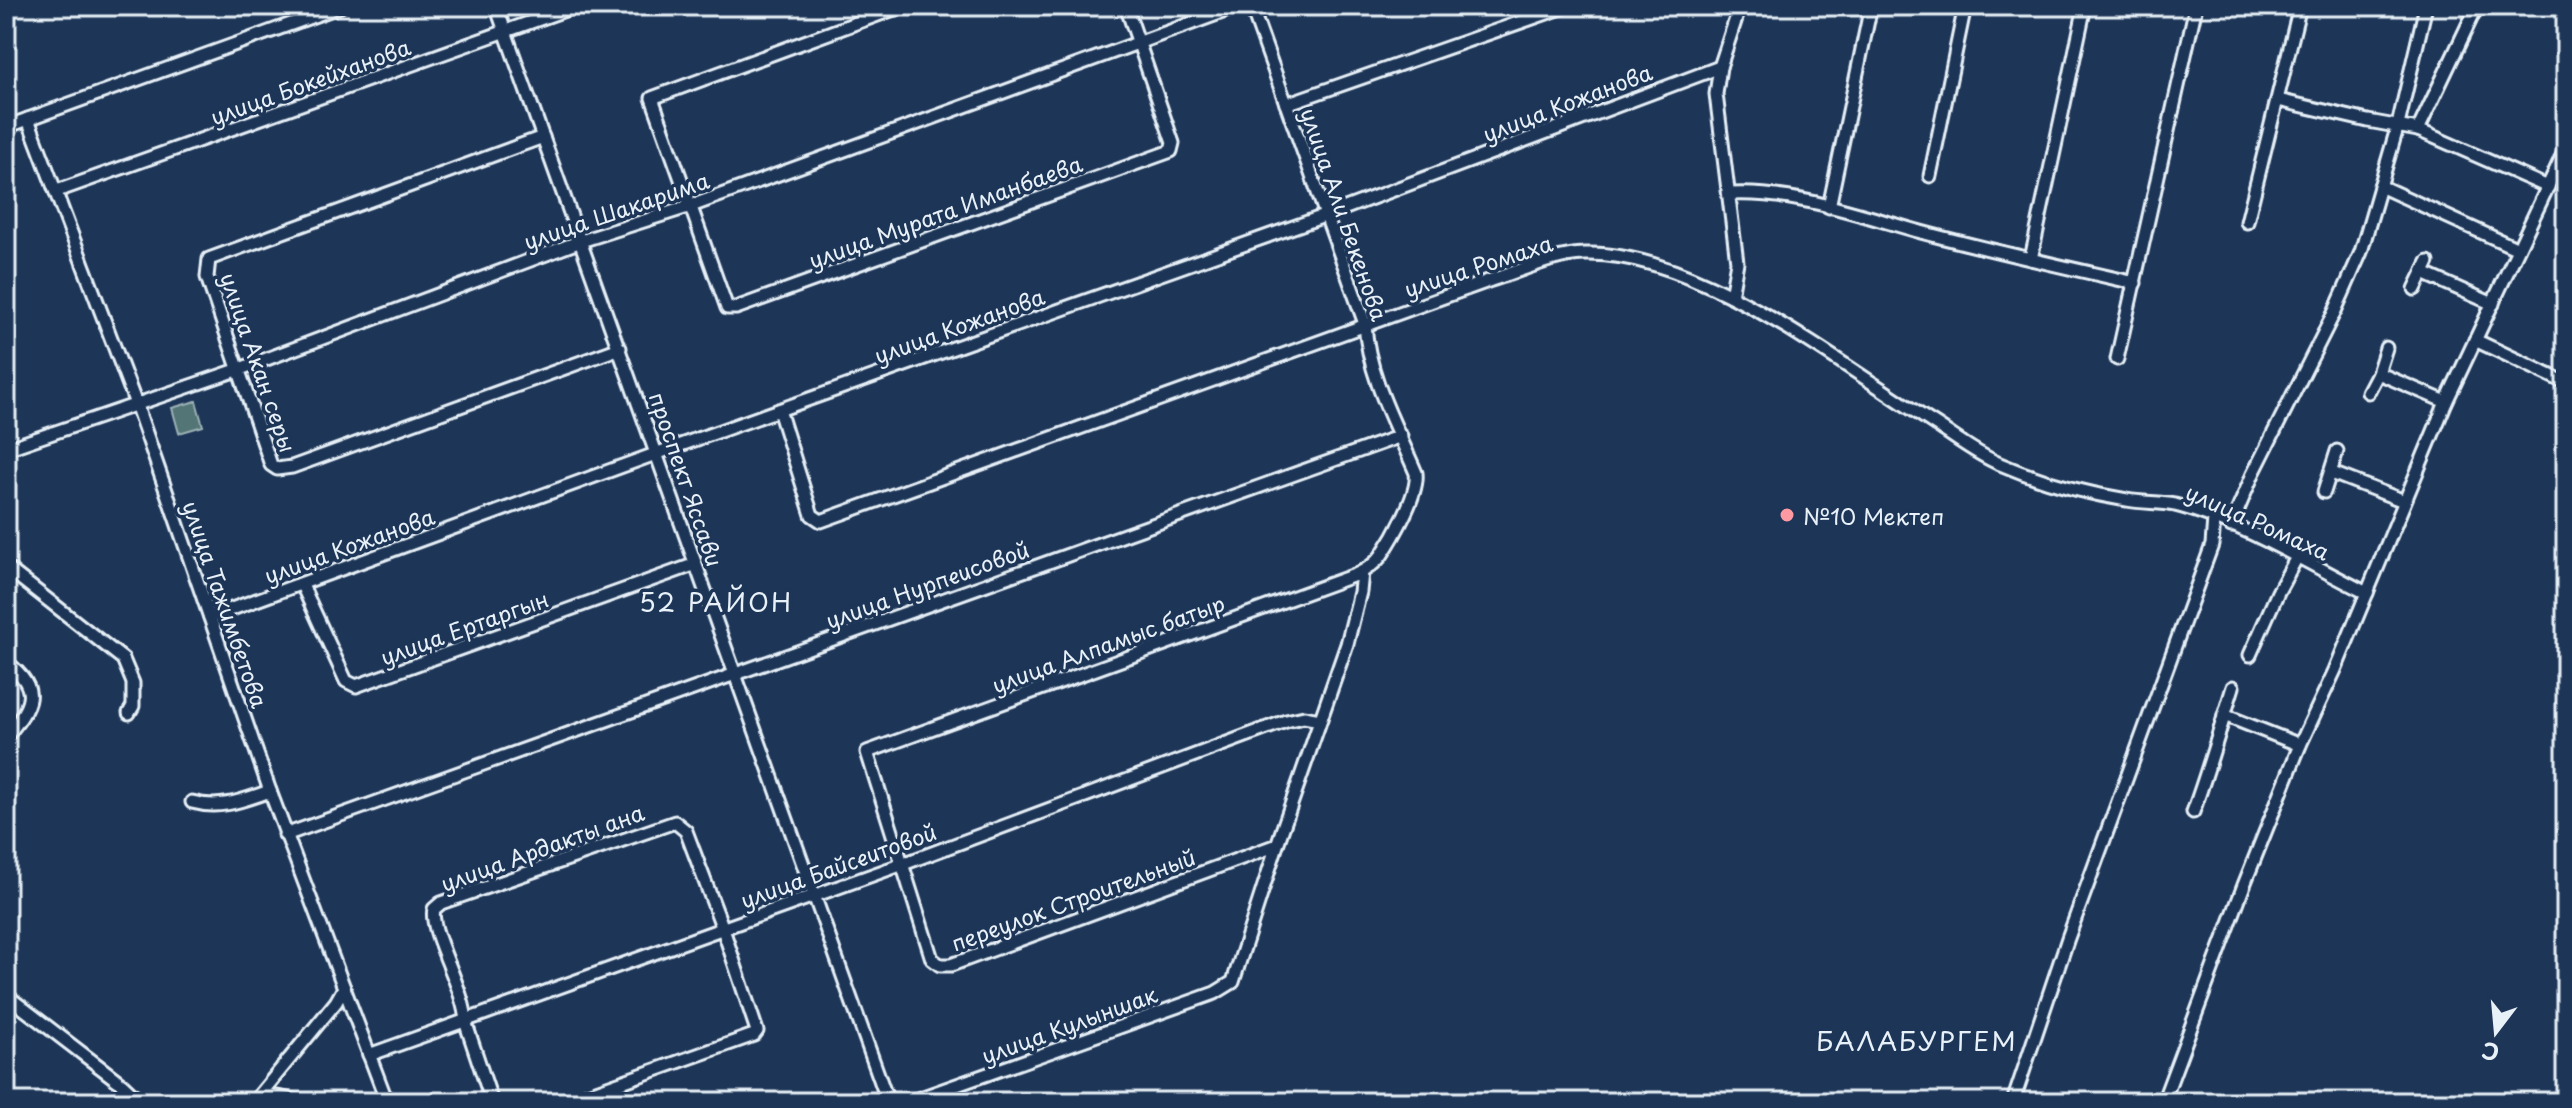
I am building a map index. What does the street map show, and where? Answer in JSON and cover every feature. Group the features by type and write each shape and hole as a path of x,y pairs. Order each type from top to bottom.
{"street":[{"path":"6,127 341,6"},
{"name":"проспект Яссави","path":"496,6 888,1102"},
{"name":"улица Бокейханова","path":"57,191 576,6"},
{"path":"691,206 652,98 902,6"},
{"path":"1126,6 1138,44"},
{"name":"улица Шакарима","path":"6,449 240,369 581,241 691,206 1239,6"},
{"name":"улица Али Бекенова","path":"1251,6 1365,324 1373,368 1416,473 1416,484 1406,510 1379,558 1362,572"},
{"path":"1286,104 1567,6"},
{"path":"1731,296 1737,262 1731,194 1717,108 1720,67 1740,6"},
{"path":"1829,207 1871,6"},
{"path":"1930,176 1965,6"},
{"path":"2031,259 2085,6"},
{"path":"2117,359 2196,6"},
{"path":"2247,222 2300,6"},
{"path":"2231,526 2253,474 2361,252 2398,125 2426,6"},
{"path":"2418,130 2477,6"},
{"name":"улица Мурата Иманбаева","path":"691,206 724,302 732,309 1171,151 1173,143 1138,44"},
{"name":"улица Кожанова","path":"210,617 658,453 1327,215 1720,67"},
{"path":"2278,100 2418,130 2548,187"},
{"name":"улица Тажимбетова","path":"28,119 136,404 285,835 387,1102"},
{"name":"улица Акан серы","path":"543,137 209,259 207,277 271,465 282,470 620,348"},
{"path":"2163,1102 2300,745 2446,402 2566,148"},
{"path":"2380,186 2518,249"},
{"path":"1731,194 1779,197 1829,207 2135,283"},
{"name":"улица Ромаха","path":"779,410 812,515 821,521 1491,280 1582,254 1607,255 1697,280 1731,296 1995,462 2077,492 2173,504 2231,526 2367,593"},
{"path":"2415,289 2426,267 2493,304"},
{"path":"2475,340 2566,383"},
{"path":"2368,392 2386,348"},
{"path":"2378,373 2446,402"},
{"name":"улица Нурпеисовой","path":"285,835 1401,436"},
{"path":"2324,492 2337,451"},
{"path":"2332,473 2404,501"},
{"path":"2013,1102 2068,938 2212,545 2214,519"},
{"path":"2250,655 2297,557"},
{"name":"улица Ертаргын","path":"302,585 346,681 356,686 696,564"},
{"path":"6,567 123,659 133,683 133,706 129,713"},
{"path":"1277,845 1347,644 1362,572"},
{"name":"улица Алпамыс батыр","path":"903,864 867,752 1362,572"},
{"path":"6,662 29,684 30,693 22,717 6,737"},
{"path":"2193,812 2211,764 2233,687"},
{"path":"2224,715 2300,745"},
{"name":"улица Байсеитовой","path":"369,1055 903,864 1286,721 1304,717 1320,720"},
{"path":"192,802 203,805 236,803 270,791"},
{"name":"улица Ардакты ана","path":"492,1102 454,973 433,920 434,909 441,903 543,866 675,822 686,831 723,929 756,1025 756,1033 565,1102"},
{"name":"переулок Строительный","path":"903,864 934,962 945,966 1277,845"},
{"name":"улица Кулыншак","path":"909,1102 1223,990 1236,976 1277,845"},
{"path":"257,1098 336,1002 344,988"},
{"path":"6,995 141,1102"},
{"path":"257,1098 305,1102"}],"green space":[{"path":"196,401 203,426 179,433 172,408"}],"place":[{"name":"№10 Мектеп","path":"1787,515"}],"district":[{"name":"52 РАЙОН","path":"716,601"},
{"name":"БАЛАБУРГЕМ","path":"1917,1040"}]}
